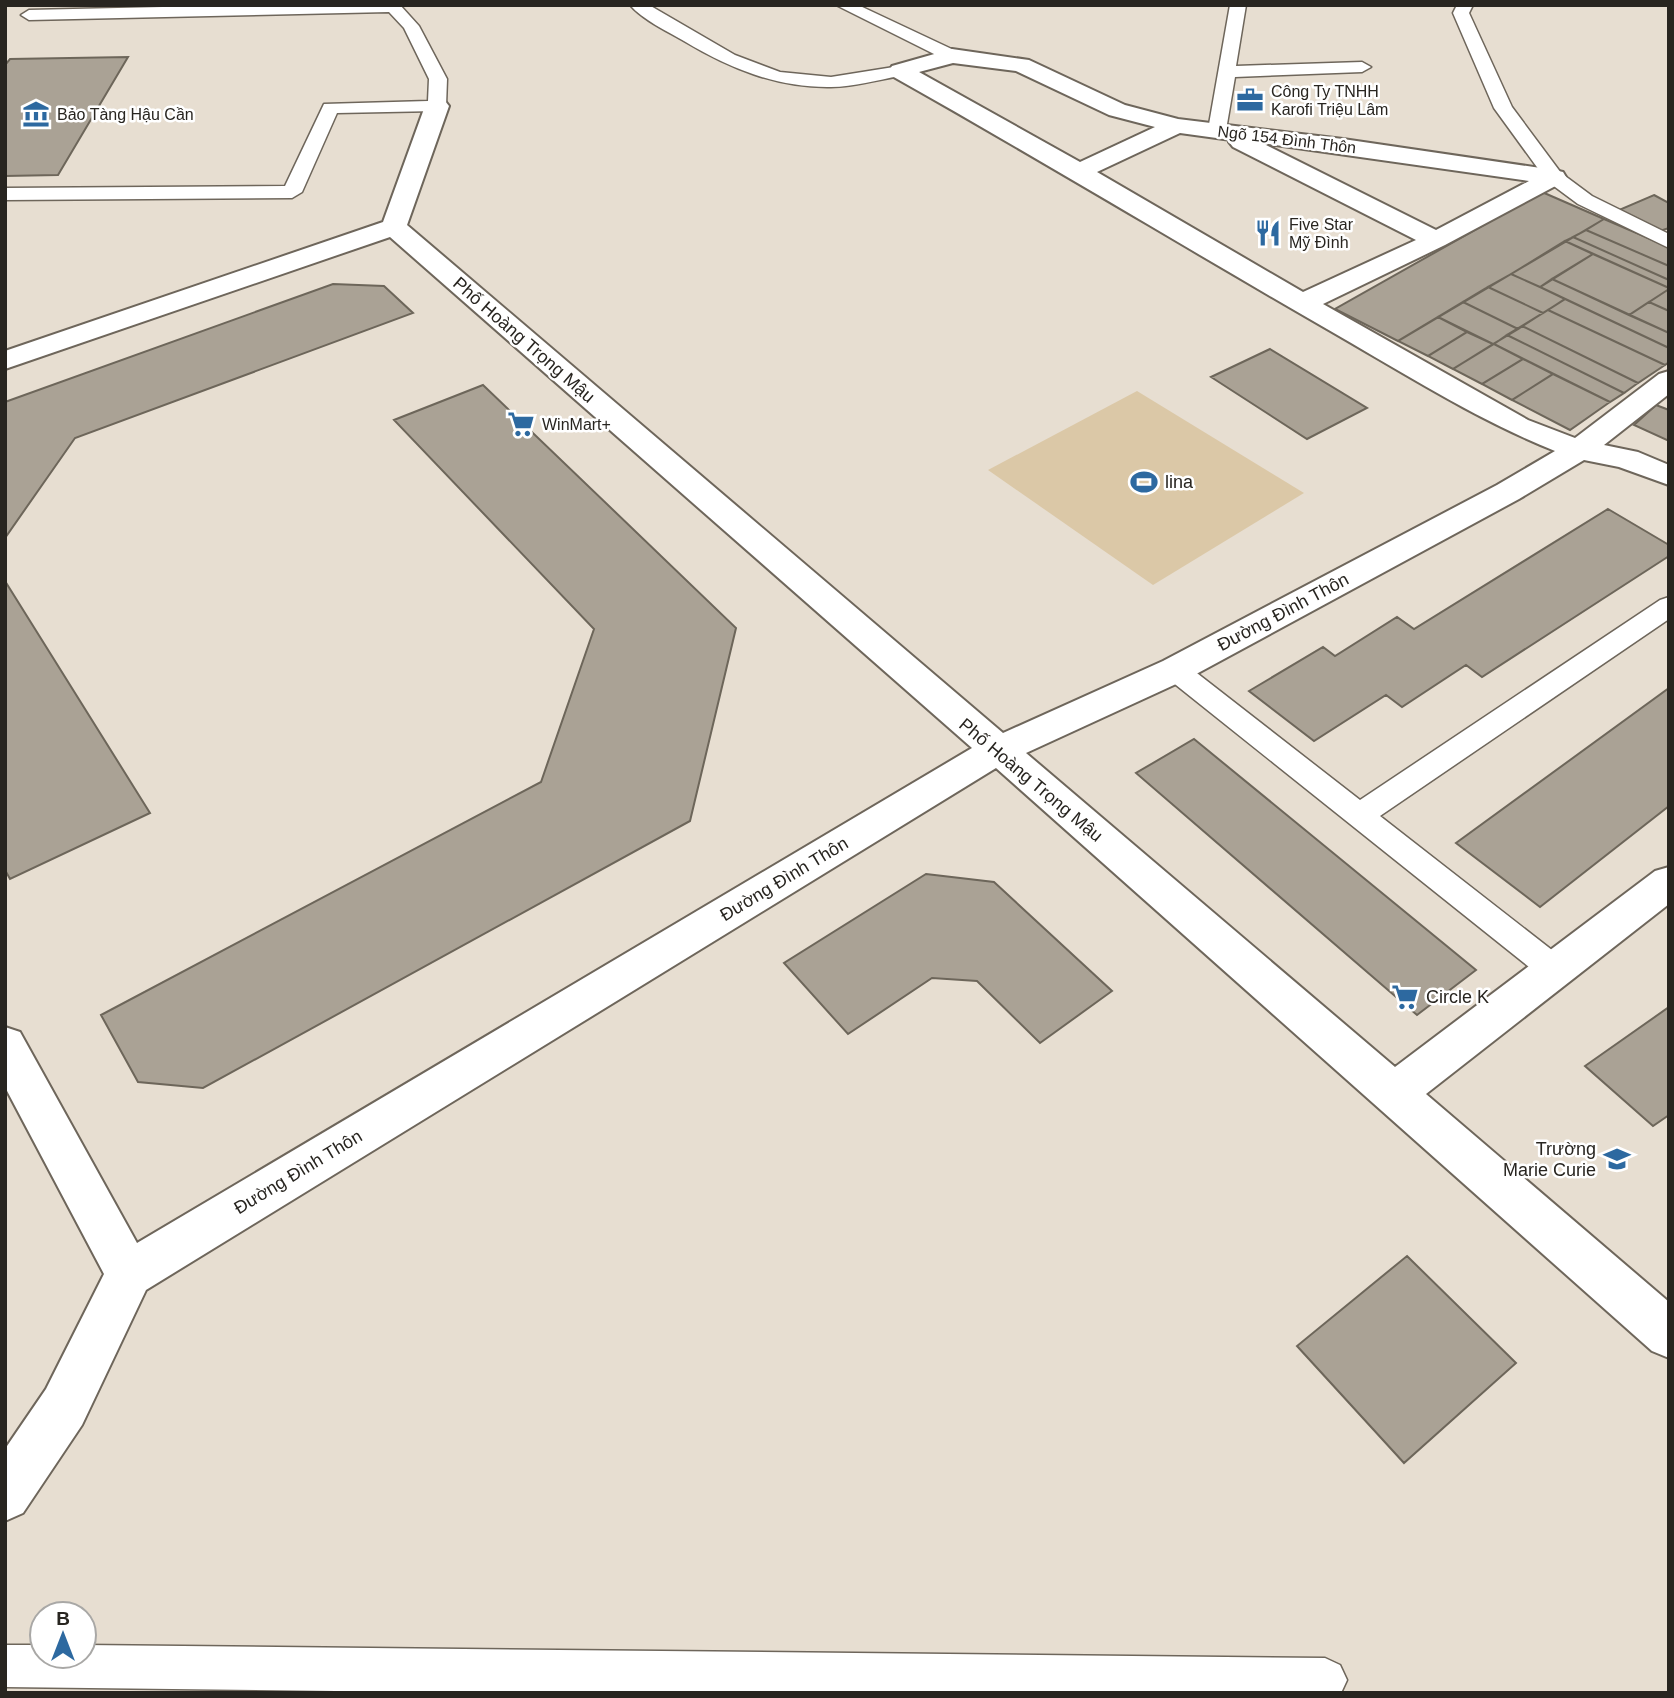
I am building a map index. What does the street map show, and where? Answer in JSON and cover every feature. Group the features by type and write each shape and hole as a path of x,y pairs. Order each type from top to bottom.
{"street":[{"name":"Ngõ 154 Đình Thôn","path":"900,71 952,56 1021,65 1117,110 1177,127 1217,130 1554,177"},
{"path":"900,71 1079,171 1302,303 1518,426 1579,450 1627,459 1669,477"},
{"path":"5,361 394,227 437,106"},
{"path":"1079,171 1177,127"},
{"path":"1217,130 1436,240"},
{"path":"1302,303 1436,240 1554,177"},
{"name":"Phố Hoàng Trọng Mậu","path":"394,227 996,751 1395,1093 1669,1334"},
{"name":"Đường Đình Thôn","path":"130,1275 996,751 1175,670 1508,492 1579,450 1669,380"},
{"path":"1395,1093 1669,882"},
{"path":"5,1045 130,1275 64,1407 11,1477"}],"lane":[{"path":"638,5 716,55 772,75 811,82 833,82 900,71"},
{"path":"844,5 952,56"},
{"path":"1217,130 1238,5"},
{"path":"1465,5 1461,13 1503,108 1554,177"},
{"path":"5,194 292,192 330,108 437,106 438,79 411,26 393,7 29,15"},
{"path":"1227,72 1362,67"},
{"name":"Ngõ 154 Đình Thôn","path":"1554,177 1585,200 1669,242"},
{"path":"1360,815 1669,606"},
{"path":"1175,670 1555,970"},
{"path":"5,1666 1325,1680"}],"shaded area":[{"name":"lina","path":"1137,391 1304,493 1153,585 988,470"}],"building":[{"path":"128,57 58,175 5,176 5,65 10,59"},
{"path":"1542,192 1604,219 1398,341 1335,309"},
{"path":"1654,195 1669,203 1669,228 1660,231 1619,210"},
{"path":"1604,219 1669,247 1669,266 1586,230"},
{"path":"1586,230 1669,266 1669,280 1573,237"},
{"path":"1573,237 1669,280 1669,288 1565,241"},
{"path":"1565,241 1593,254 1540,287 1511,274"},
{"path":"1593,254 1669,289 1629,315 1552,279"},
{"path":"1511,274 1565,299 1543,313 1488,287"},
{"path":"1552,279 1669,333 1669,348 1540,287"},
{"path":"333,284 384,286 413,313 75,438 5,538 5,402"},
{"path":"1488,287 1543,313 1518,329 1463,302"},
{"path":"1669,289 1669,311 1649,302"},
{"path":"1565,299 1669,348 1669,362 1665,365 1548,310"},
{"path":"1463,302 1518,329 1493,344 1438,317"},
{"path":"1649,302 1669,311 1669,333 1629,315"},
{"path":"1548,310 1665,365 1638,383 1522,326"},
{"path":"1438,317 1467,332 1428,356 1398,341"},
{"path":"1522,326 1638,383 1624,393 1507,335"},
{"path":"1467,332 1493,344 1453,369 1428,356"},
{"path":"1507,335 1624,393 1610,402 1494,344"},
{"path":"1494,344 1523,359 1482,384 1453,369"},
{"path":"1270,349 1367,408 1307,439 1211,377"},
{"path":"1523,359 1553,374 1512,400 1482,384"},
{"path":"1553,374 1610,402 1570,430 1512,400"},
{"path":"483,385 736,628 690,821 203,1088 138,1082 101,1015 541,782 594,629 394,420"},
{"path":"1656,405 1669,410 1669,441 1634,425"},
{"path":"1608,509 1669,545 1669,556 1482,677 1466,665 1402,707 1386,695 1314,741 1249,691 1323,647 1335,656 1397,617 1414,629"},
{"path":"5,581 150,813 10,879 5,870"},
{"path":"1669,688 1669,806 1540,907 1456,843"},
{"path":"1194,739 1476,970 1417,1015 1136,773"},
{"path":"926,874 994,882 1112,991 1040,1043 977,981 932,978 848,1034 784,963"},
{"path":"1669,1007 1669,1115 1653,1126 1585,1066"},
{"path":"1407,1256 1516,1363 1404,1463 1297,1346"}],"place":[{"name":"Công Ty TNHH Karofi Triệu Lâm","path":"1250,100"},
{"name":"Bảo Tàng Hậu Cần","path":"36,114"},
{"name":"Five Star Mỹ Đình","path":"1268,233"},
{"name":"WinMart+","path":"521,424"},
{"name":"lina","path":"1144,482"},
{"name":"Circle K","path":"1405,997"},
{"name":"Trường Marie Curie","path":"1617,1159"}]}
